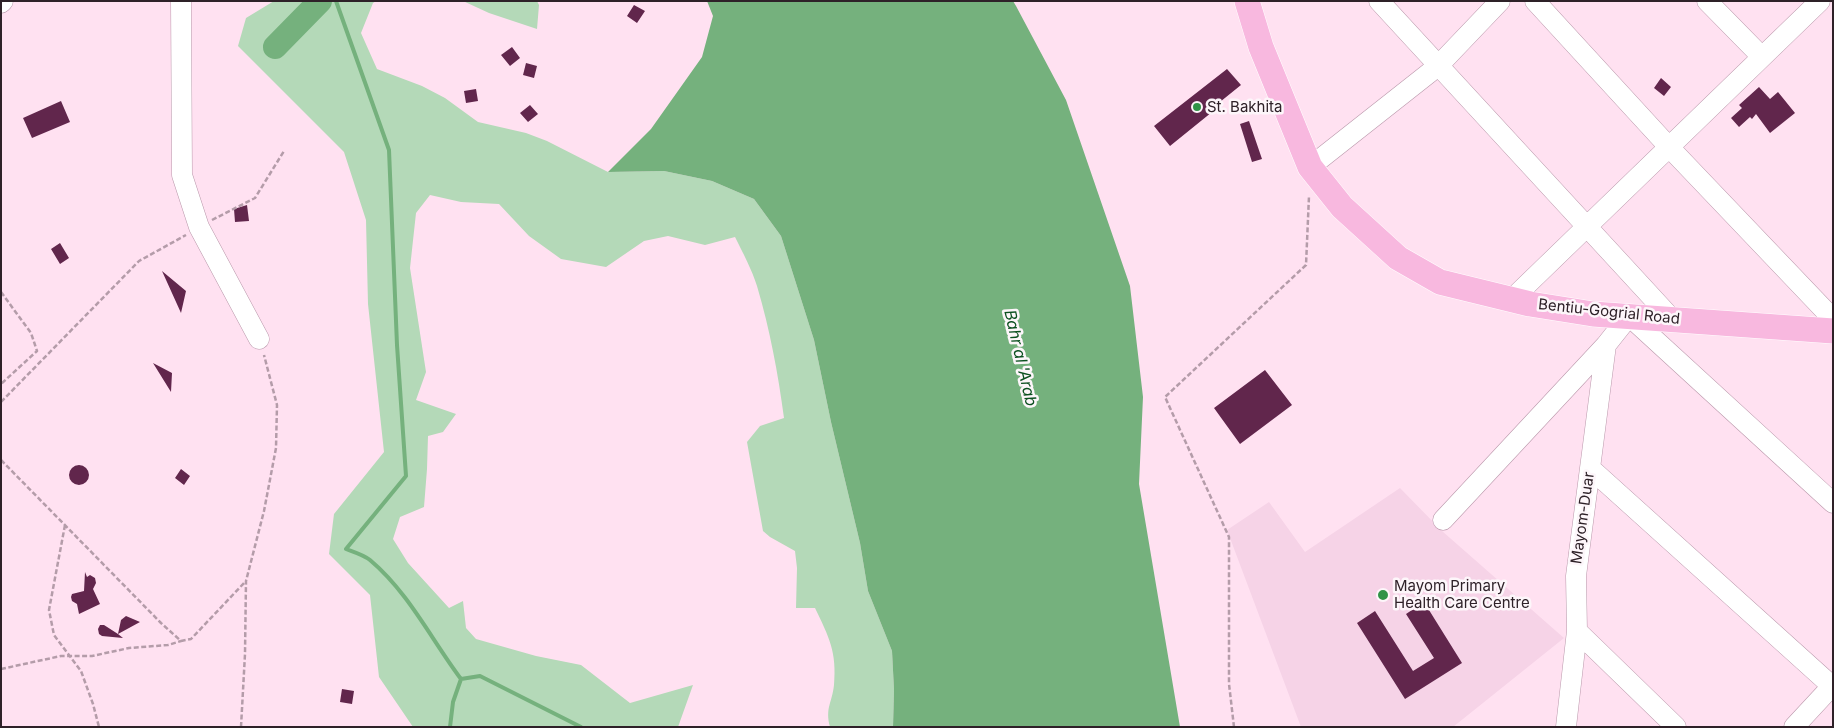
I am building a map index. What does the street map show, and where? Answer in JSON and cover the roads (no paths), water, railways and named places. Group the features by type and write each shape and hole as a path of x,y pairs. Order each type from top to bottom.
{"main road":[{"name":"Bentiu-Gogrial Road","path":"1247,1 1261,47 1310,167 1342,207 1398,258 1440,282 1530,304 1594,314 1833,331"}],"street":[{"path":"181,1 182,175 199,227 259,339"},
{"path":"1378,1 1672,319"},
{"path":"1310,167 1438,66 1500,1"},
{"path":"1534,1 1669,147 1833,319"},
{"path":"1707,1 1762,57"},
{"path":"1511,300 1820,1"},
{"path":"1628,316 1833,503"},
{"name":"Mayom-Duar","path":"1566,727 1577,631 1576,576 1606,345 1628,316"},
{"path":"1443,520 1606,345"},
{"path":"1590,468 1832,686 1794,727"},
{"path":"1577,631 1676,727"}],"water":[{"name":"Bahr al 'Arab","path":"707,1 1013,1 1066,100 1130,286 1143,397 1139,484 1180,727 893,727 892,651 868,591 860,543 831,422 814,340 781,236 754,199 712,181 664,171 608,172 651,129 702,57 713,16"}],"waterway":[{"path":"275,47 320,1"},
{"path":"336,1 389,150 397,345 406,476 346,549 370,560 384,573 419,617 461,679 453,702 450,727"},
{"path":"461,679 480,676 581,727"}],"place":[{"name":"St. Bakhita","path":"1197,107"},
{"name":"Mayom Primary Health Care Centre","path":"1383,595"}]}
